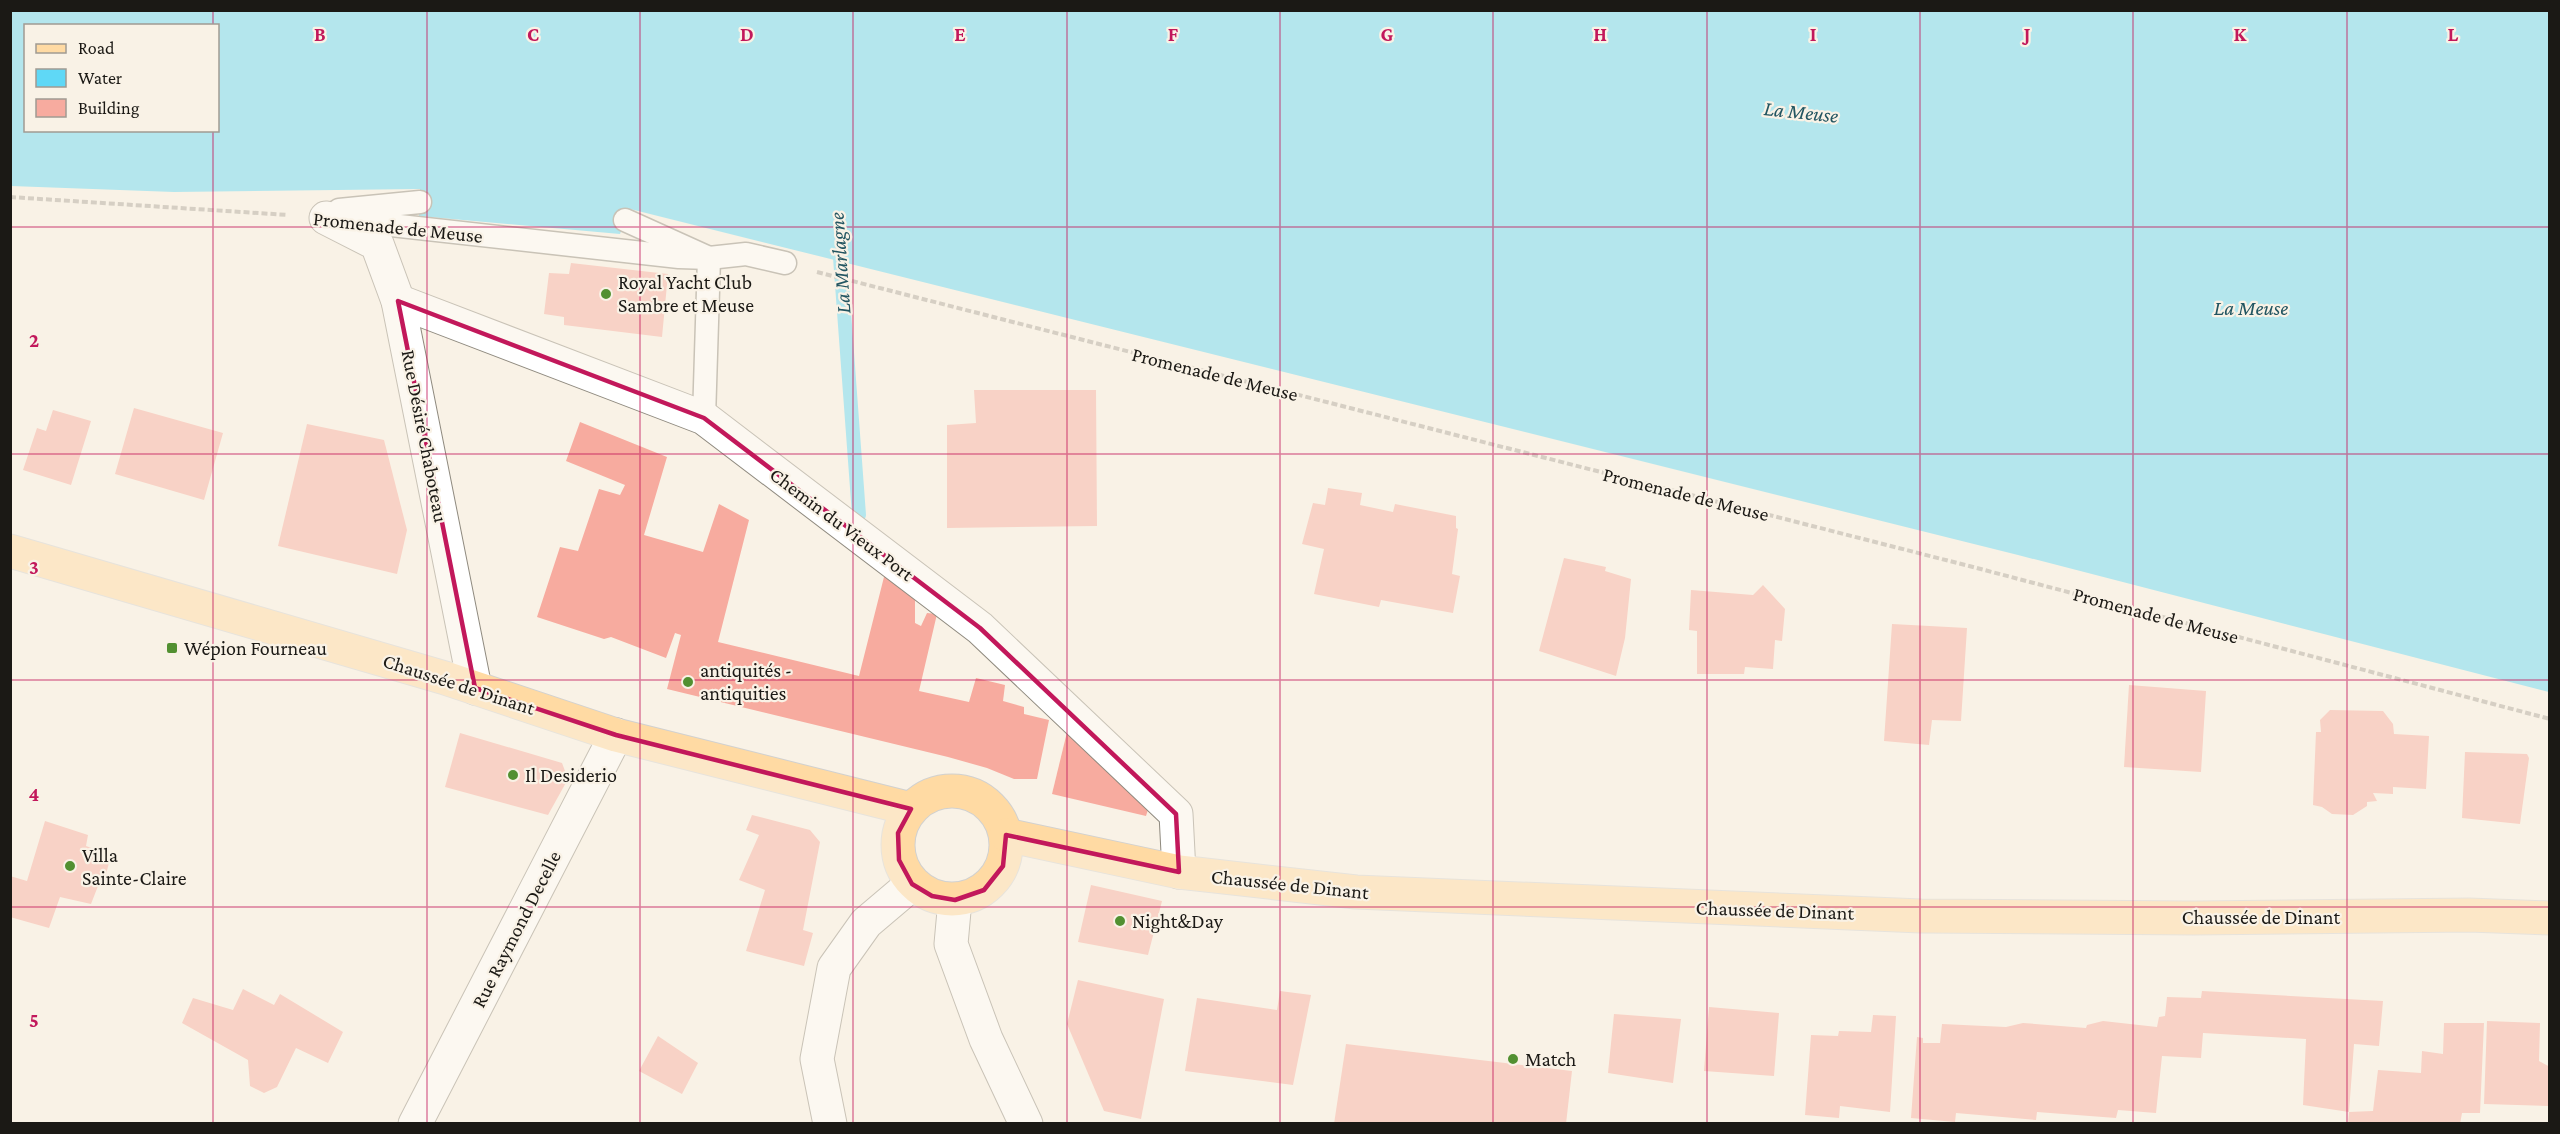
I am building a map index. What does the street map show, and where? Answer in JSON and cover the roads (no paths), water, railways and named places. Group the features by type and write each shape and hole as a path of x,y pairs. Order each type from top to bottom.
{"main road":[{"name":"Chaussée de Dinant","path":"10,551 475,688 616,735 910,809"},
{"path":"936,792 966,792 992,808 1006,835 1003,866 984,890 955,900 932,896 912,884 899,860 898,833 910,809 936,792"},
{"name":"Chaussée de Dinant","path":"1006,835 1179,872 1356,892 1921,916 2205,918 2469,915 2550,918"}],"street":[{"name":"Rue Désiré Chaboteau","path":"326,218 377,244 398,301 475,688"},
{"name":"Chemin du Vieux Port","path":"398,301 704,418 980,628 1176,814 1179,872"},
{"name":"Rue Raymond Decelle","path":"415,1124 616,735"},
{"path":"830,1124 817,1059 834,968 866,923 912,884"},
{"path":"955,900 951,944 986,1039 1026,1124"}],"lane":[{"path":"326,218 330,211 420,202"},
{"name":"Promenade de Meuse","path":"326,218 679,257 709,258 746,254 784,263"},
{"path":"625,220 709,258 704,418"}],"water":[{"name":"La Meuse","path":"11,11 2549,11 2549,692 2018,555 630,209 620,234 419,216 420,189 174,192 11,186"}],"waterway":[{"name":"La Marlagne","path":"839,244 859,515"}],"place":[{"name":"Royal Yacht Club Sambre et Meuse","path":"606,294"},
{"name":"Wépion Fourneau","path":"172,648"},
{"name":"antiquités - antiquities","path":"688,682"},
{"name":"Il Desiderio","path":"513,775"},
{"name":"Villa Sainte-Claire","path":"70,866"},
{"name":"Night&Day","path":"1120,921"},
{"name":"Match","path":"1513,1059"}]}
